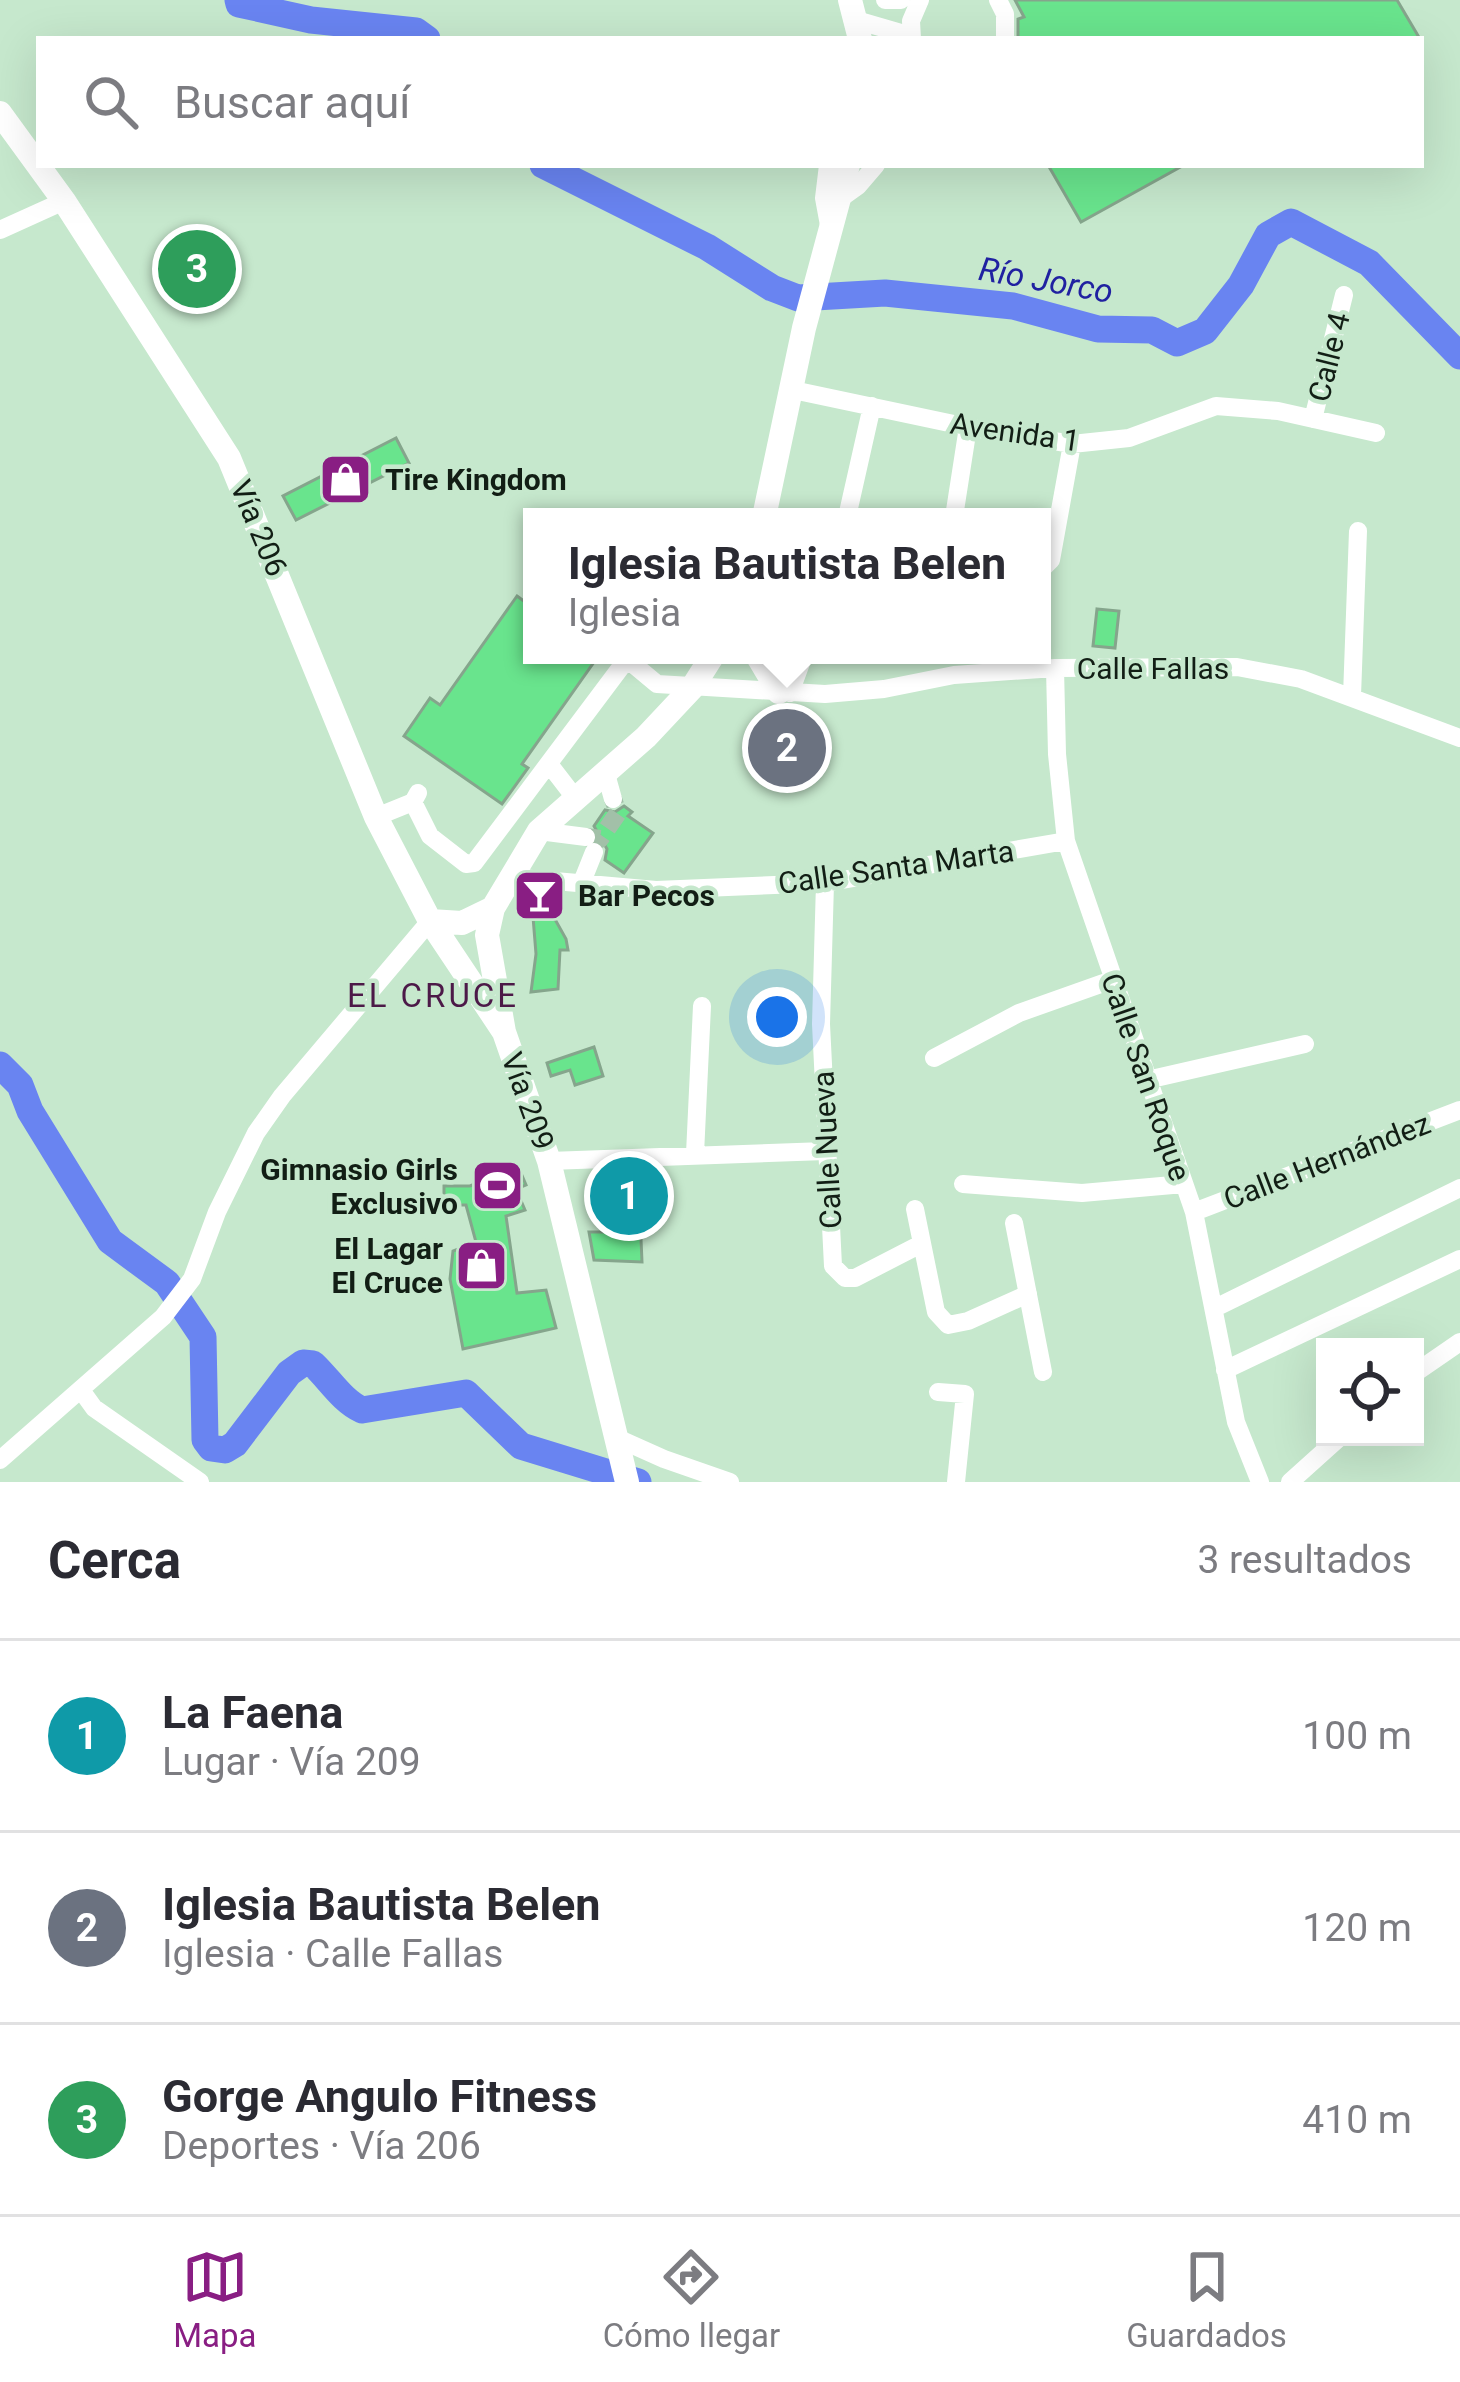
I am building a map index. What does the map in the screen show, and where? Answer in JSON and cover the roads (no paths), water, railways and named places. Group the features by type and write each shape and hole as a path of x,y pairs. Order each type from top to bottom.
{"main road":[{"name":"Vía 206","path":"0,112 36,162"},
{"name":"Vía 206","path":"40,168 230,458 376,817 430,921 504,1032"},
{"path":"766,508 804,328 847,168"},
{"name":"Vía 209","path":"627,1482 550,1161 504,1032 487,935 493,908 539,831 576,800 609,787 707,664"},
{"path":"764,664 785,692"},
{"path":"430,921 462,923 493,908"},
{"path":"430,921 456,937 487,935"}],"street":[{"path":"885,0 901,0"},
{"path":"911,36 911,21 920,0"},
{"path":"998,0 1005,14 1005,36"},
{"path":"856,20 908,36"},
{"path":"827,240 828,168"},
{"path":"837,201 873,168"},
{"path":"0,230 64,201"},
{"name":"Calle 4","path":"1313,419 1344,295"},
{"name":"Avenida 1","path":"793,389 1072,444 1129,438 1216,406 1248,407 1376,434"},
{"path":"850,508 872,406"},
{"path":"956,508 968,427"},
{"path":"1051,560 1072,444"},
{"path":"1352,696 1358,531"},
{"name":"Calle Fallas","path":"549,764 623,664"},
{"name":"Calle Fallas","path":"633,664 657,684 785,692 884,689 954,675 1055,668 1237,667 1352,696 1460,738"},
{"path":"785,692 799,664"},
{"name":"Calle San Roque","path":"1055,668 1066,841 1194,1212 1236,1422 1260,1482"},
{"path":"376,817 416,798 430,836 466,864 474,863 549,764 576,800"},
{"path":"539,831 590,844 582,882"},
{"name":"Calle Santa Marta","path":"509,877 656,890 825,883 1066,841"},
{"name":"Calle Nueva","path":"825,883 821,1024 833,1266 855,1278 921,1244"},
{"path":"0,1460 163,1317 192,1279 217,1212 256,1133 430,921"},
{"path":"934,1058 1019,1013 1112,980"},
{"path":"695,1154 702,1006"},
{"path":"1147,1080 1305,1044"},
{"name":"Calle Hernández","path":"1194,1212 1460,1110"},
{"path":"550,1161 825,1151"},
{"path":"963,1184 1082,1192 1184,1184"},
{"path":"1215,1308 1460,1188"},
{"path":"915,1209 936,1312 948,1325 1028,1294"},
{"path":"1014,1223 1043,1372"},
{"path":"1225,1370 1460,1259"},
{"path":"1424,1366 1460,1342"},
{"path":"81,1390 94,1408 188,1479"},
{"path":"938,1391 965,1394 956,1482"},
{"path":"618,1444 730,1482"},
{"path":"1290,1482 1330,1446"}],"waterway":[{"name":"Río Jorco","path":"238,0 311,20 416,31 423,36"},
{"name":"Río Jorco","path":"549,168 798,298 885,293 1013,306 1098,329 1152,330 1177,343 1205,331 1241,285 1268,235 1291,222 1369,263 1460,356"},
{"path":"0,1065 20,1085 30,1111 110,1241 167,1283 203,1337 205,1440 211,1448 225,1450 235,1444 289,1373 303,1363 313,1364 362,1410 466,1393 521,1446 638,1482"}],"tunnel":[{"path":"586,837 600,839 618,813 613,799"}],"place":[{"name":"Gorge Angulo Fitness","path":"197,269"},
{"name":"Tire Kingdom","path":"346,479"},
{"name":"Iglesia Bautista Belen","path":"787,748"},
{"name":"Bar Pecos","path":"539,895"},
{"name":"Gimnasio Girls Exclusivo","path":"497,1186"},
{"name":"La Faena","path":"629,1196"},
{"name":"El Lagar El Cruce","path":"482,1265"}],"district":[{"name":"EL CRUCE","path":"433,995"}]}
